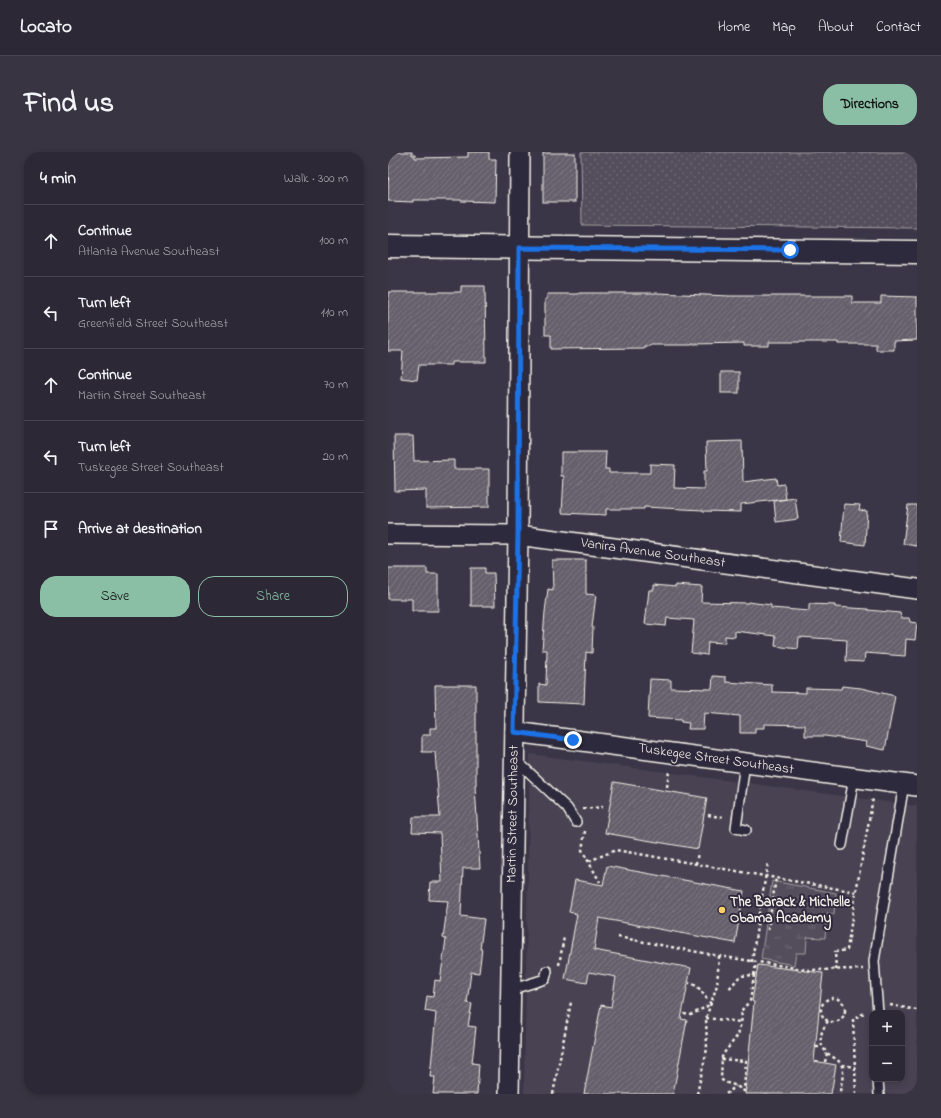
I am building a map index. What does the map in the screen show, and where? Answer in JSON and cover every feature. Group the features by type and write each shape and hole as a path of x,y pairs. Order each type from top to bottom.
{"street":[{"name":"Martin Street Southeast","path":"509,1094 518,534 520,152"},
{"path":"388,246 917,252"},
{"name":"Vanira Avenue Southeast","path":"388,534 518,534 917,589"},
{"name":"Tuskegee Street Southeast","path":"514,732 910,785"}],"lane":[{"path":"514,759 567,808 576,822"},
{"path":"745,763 736,828 746,830"},
{"path":"842,845 854,778"},
{"path":"878,1010 874,961 910,785"},
{"path":"510,990 545,979 547,971"},
{"path":"878,1082 879,1094"}],"path":[{"path":"667,787 670,768"},
{"path":"836,970 835,952 847,950 873,798"},
{"path":"580,809 603,807"},
{"path":"589,861 616,850 856,892"},
{"path":"696,864 698,852"},
{"path":"752,962 768,863"},
{"path":"594,871 600,882"},
{"path":"768,930 776,878"},
{"path":"741,917 769,921"},
{"path":"618,936 752,962 810,970 866,969"},
{"path":"697,1094 707,1049 706,1018 717,985 719,956"},
{"path":"721,1059 746,1062 744,1091 736,1086 724,1082 721,1079 721,1059 738,1036 741,1022 741,1011 750,1001 756,962"},
{"path":"728,990 740,976 754,975"},
{"path":"689,984 697,986 711,1004"},
{"path":"829,999 837,999 843,1004 843,1015 837,1021 828,1021 823,1018 821,1014 821,1006 829,999"},
{"path":"552,1094 571,1002"},
{"path":"684,1014 691,1014 711,1004"},
{"path":"890,1005 917,1010"},
{"path":"856,1094 853,1019 867,1011"},
{"path":"706,1018 741,1022"},
{"path":"828,1021 819,1035 823,1047 827,1053 839,1061 842,1065 843,1076 840,1094"},
{"path":"816,1047 823,1047"},
{"path":"825,1062 827,1053"},
{"path":"842,1065 855,1067"},
{"path":"726,1094 736,1086"}],"shaded area":[{"name":"The Barack & Michelle Obama Academy","path":"530,754 917,806 917,1094 524,1094"}],"green space":[{"path":"581,152 917,152 917,228 582,225"},
{"path":"772,881 836,893 834,914 827,913 825,938 807,937 806,953 796,953 794,965 761,959"}],"building":[{"path":"389,152 412,152 412,155 415,155 415,158 468,157 468,152 489,152 489,159 496,159 495,202 461,200 413,200 413,202 388,201"},
{"path":"543,153 575,153 575,202 543,202"},
{"path":"461,286 485,286 486,362 451,362 451,365 419,365 417,380 401,378 403,351 388,351 388,292 461,292"},
{"path":"658,293 730,296 852,296 852,303 881,303 881,296 917,297 917,340 894,341 894,350 876,350 876,344 838,344 838,342 769,342 769,346 744,346 744,343 650,345 644,346 644,348 551,349 551,335 545,335 545,299 547,299 547,294"},
{"path":"721,372 739,372 739,393 721,393"},
{"path":"394,436 413,436 414,461 454,460 454,469 489,469 489,507 426,508 426,490 395,491"},
{"path":"742,441 743,482 776,478 777,485 784,484 786,499 741,504 741,512 644,507 644,509 606,509 606,515 562,513 564,476 561,476 561,452 606,452 605,469 609,469 609,473 650,473 650,464 675,465 674,488 704,489 704,471 707,471 706,442"},
{"path":"795,498 798,519 776,522 774,501"},
{"path":"844,504 860,505 859,510 867,511 865,545 841,542"},
{"path":"908,505 917,505 917,546 903,544"},
{"path":"552,560 586,560 586,594 596,595 592,627 592,653 586,652 584,704 539,702 539,684 546,685 547,650 542,650 548,589 553,590"},
{"path":"388,568 427,568 427,574 438,574 438,611 412,611 412,599 388,599"},
{"path":"471,568 485,568 485,573 494,573 495,606 471,606"},
{"path":"654,585 702,587 701,602 748,602 771,605 771,608 809,611 809,604 835,605 835,607 900,613 901,618 909,618 910,622 917,623 915,640 906,639 905,656 865,653 864,662 846,661 847,640 799,637 798,649 775,646 776,636 735,631 735,637 725,636 725,643 708,642 707,655 691,653 694,620 667,618 666,626 645,624 649,590 654,590"},
{"path":"713,676 726,677 726,682 772,685 772,692 806,693 806,688 841,689 842,686 861,688 895,696 885,750 866,746 867,742 825,736 805,736 805,725 764,724 764,728 755,728 755,733 740,733 740,716 704,713 703,729 688,729 689,723 681,722 681,720 648,718 650,679 671,680 671,688 712,689"},
{"path":"435,685 476,685 475,786 480,868 463,868 461,916 484,919 480,949 482,949 479,973 471,972 467,1003 472,1004 468,1026 476,1027 472,1063 479,1064 477,1094 433,1094 435,1077 430,1077 436,1013 425,1011 427,996 433,997 435,980 440,981 446,939 443,938 448,901 429,900 430,882 442,882 440,833 412,832 413,817 440,817 435,752 422,752 422,735 430,735 430,728 436,728"},
{"path":"614,782 707,798 698,849 605,833"},
{"path":"607,866 744,891 735,943 599,918 594,950 691,968 681,1019 687,1020 673,1094 584,1094 601,1005 611,1007 616,977 589,972 587,983 565,979 577,914 569,912 575,880 603,885"},
{"path":"758,965 823,973 814,1061 836,1065 831,1094 745,1094 754,1002 752,1001"}],"place":[{"name":"The Barack & Michelle Obama Academy","path":"722,910"}],"route":[{"path":"573,740 514,732 518,534 519,248 790,250"}]}
